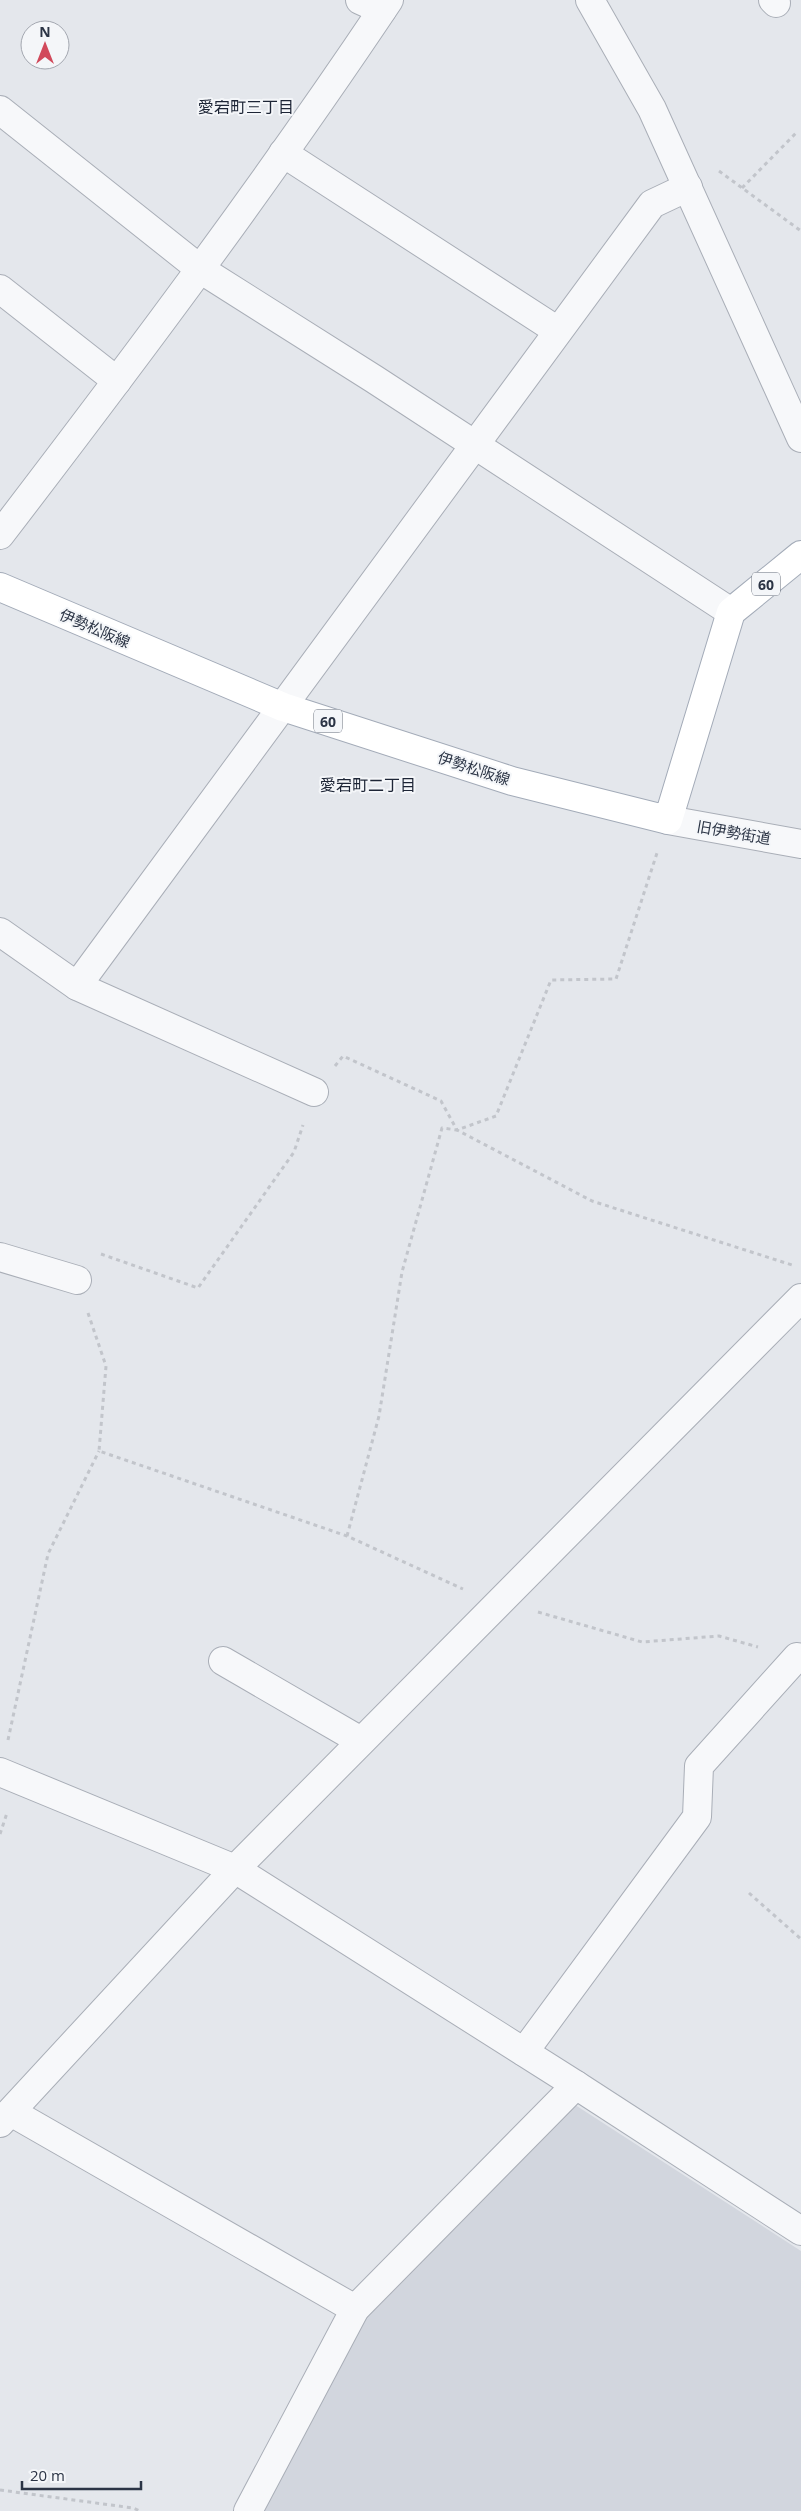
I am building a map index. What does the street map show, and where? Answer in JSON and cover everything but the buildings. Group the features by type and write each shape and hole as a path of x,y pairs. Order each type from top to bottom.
{"main road":[{"name":"60","path":"731,612 801,556"},
{"name":"伊勢松阪線","path":"0,587 283,707 512,781 668,820"},
{"path":"668,820 731,612"}],"street":[{"path":"0,535 117,381 283,154 377,3"},
{"path":"600,5 652,109 801,438"},
{"path":"0,110 200,269 731,612"},
{"path":"283,154 558,331"},
{"path":"77,986 652,204 688,187"},
{"path":"0,289 117,381"},
{"name":"旧伊勢街道","path":"668,820 801,844"},
{"path":"0,932 77,986 314,1092"},
{"path":"0,1257 77,1280"},
{"path":"355,2309 5,2117 235,1869 801,1298"},
{"path":"524,2052 698,1817 699,1766 797,1658"},
{"path":"223,1661 361,1741"},
{"path":"1,1773 235,1869 576,2085 801,2231"},
{"path":"248,2511 355,2309 576,2085"}],"path":[{"path":"742,188 797,132"},
{"path":"688,187 713,167 801,231"},
{"path":"456,1130 496,1116 551,980 616,979 668,820"},
{"path":"0,1834 12,1801 1,1773 48,1554 99,1451 106,1366 77,1280 93,1251 198,1288 294,1152 314,1092 343,1056 441,1101 456,1130"},
{"path":"347,1536 380,1416 402,1272 442,1128 456,1130 592,1201 789,1262 795,1267"},
{"path":"99,1451 347,1536 496,1604 543,1612 642,1642 719,1636 797,1658"},
{"path":"749,1893 801,1939"},
{"path":"0,2490 132,2508 140,2511"}],"shaded area":[{"path":"569,2101 801,2251 801,2511 260,2511 345,2346 393,2278"}],"district":[{"name":"愛宕町三丁目","path":"246,107"},
{"name":"愛宕町二丁目","path":"368,785"}]}
